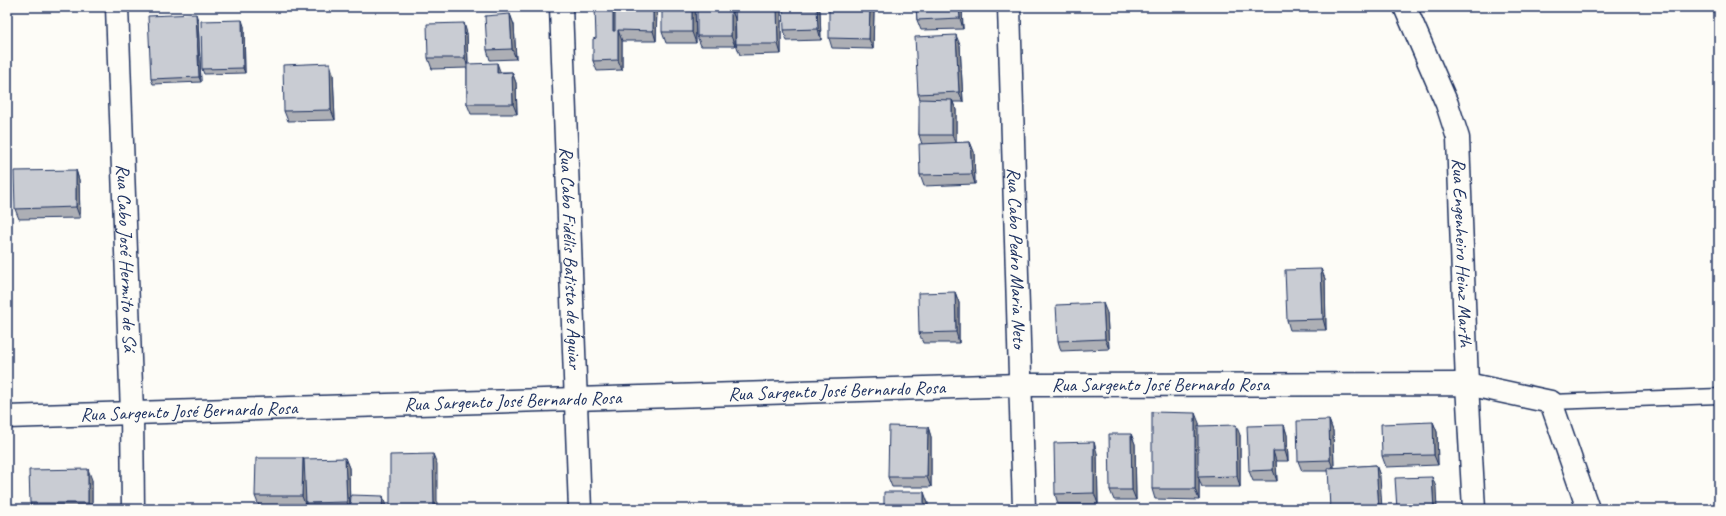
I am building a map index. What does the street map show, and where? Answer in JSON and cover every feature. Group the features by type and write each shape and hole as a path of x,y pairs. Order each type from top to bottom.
{"street":[{"name":"Rua Cabo José Hermito de Sá","path":"117,7 132,413 133,509"},
{"name":"Rua Cabo Fidélis Batista de Águiar","path":"561,7 580,509"},
{"name":"Rua Cabo Pedro Maria Neto","path":"1008,7 1024,509"},
{"name":"Rua Engenheiro Heinz Marth","path":"1405,7 1447,104 1458,138 1467,384 1474,509"},
{"name":"Rua Sargento José Bernardo Rosa","path":"7,417 1020,385 1467,384 1551,402"},
{"path":"1551,402 1588,509"}],"lane":[{"path":"1551,402 1719,396"}],"building":[{"path":"595,7 613,7 613,31 615,31 615,7 653,7 653,31 618,30 618,60 593,61 593,39 596,38"},
{"path":"662,7 692,7 692,32 662,32"},
{"path":"735,7 777,7 778,44 736,44"},
{"path":"783,7 817,7 818,29 784,30"},
{"path":"829,7 870,7 869,39 829,38"},
{"path":"916,7 959,7 960,18 917,20"},
{"path":"697,8 731,8 731,36 697,36"},
{"path":"196,14 199,77 151,79 148,16"},
{"path":"510,14 512,49 487,50 485,16"},
{"path":"242,20 243,68 202,69 201,21"},
{"path":"464,23 465,58 428,58 427,24"},
{"path":"956,35 959,92 918,94 915,37"},
{"path":"330,63 331,110 284,111 283,65"},
{"path":"497,63 497,73 512,72 513,104 467,104 467,64"},
{"path":"919,99 952,100 952,135 919,135"},
{"path":"970,142 972,174 920,175 919,144"},
{"path":"76,170 76,207 15,209 14,171"},
{"path":"1321,269 1323,319 1287,320 1285,270"},
{"path":"955,292 956,332 919,333 918,293"},
{"path":"1103,303 1105,339 1058,341 1056,305"},
{"path":"1152,412 1195,413 1195,489 1152,489"},
{"path":"1329,420 1330,460 1298,461 1297,421"},
{"path":"1433,422 1434,455 1382,456 1381,424"},
{"path":"1236,425 1237,476 1198,477 1198,426"},
{"path":"1284,425 1285,451 1273,451 1273,470 1249,471 1247,426"},
{"path":"889,426 928,427 927,477 888,477"},
{"path":"1109,434 1131,434 1132,490 1110,490"},
{"path":"1094,442 1094,493 1055,494 1054,443"},
{"path":"433,454 434,509 390,509 390,455"},
{"path":"256,458 303,458 302,496 255,496"},
{"path":"345,458 347,502 306,503 304,459"},
{"path":"1376,465 1379,509 1330,509 1328,468"},
{"path":"88,469 88,503 30,503 29,470"},
{"path":"1432,477 1434,509 1397,509 1395,478"},
{"path":"884,492 924,492 924,509 884,509"},
{"path":"351,495 383,496 382,509 350,509"}]}
